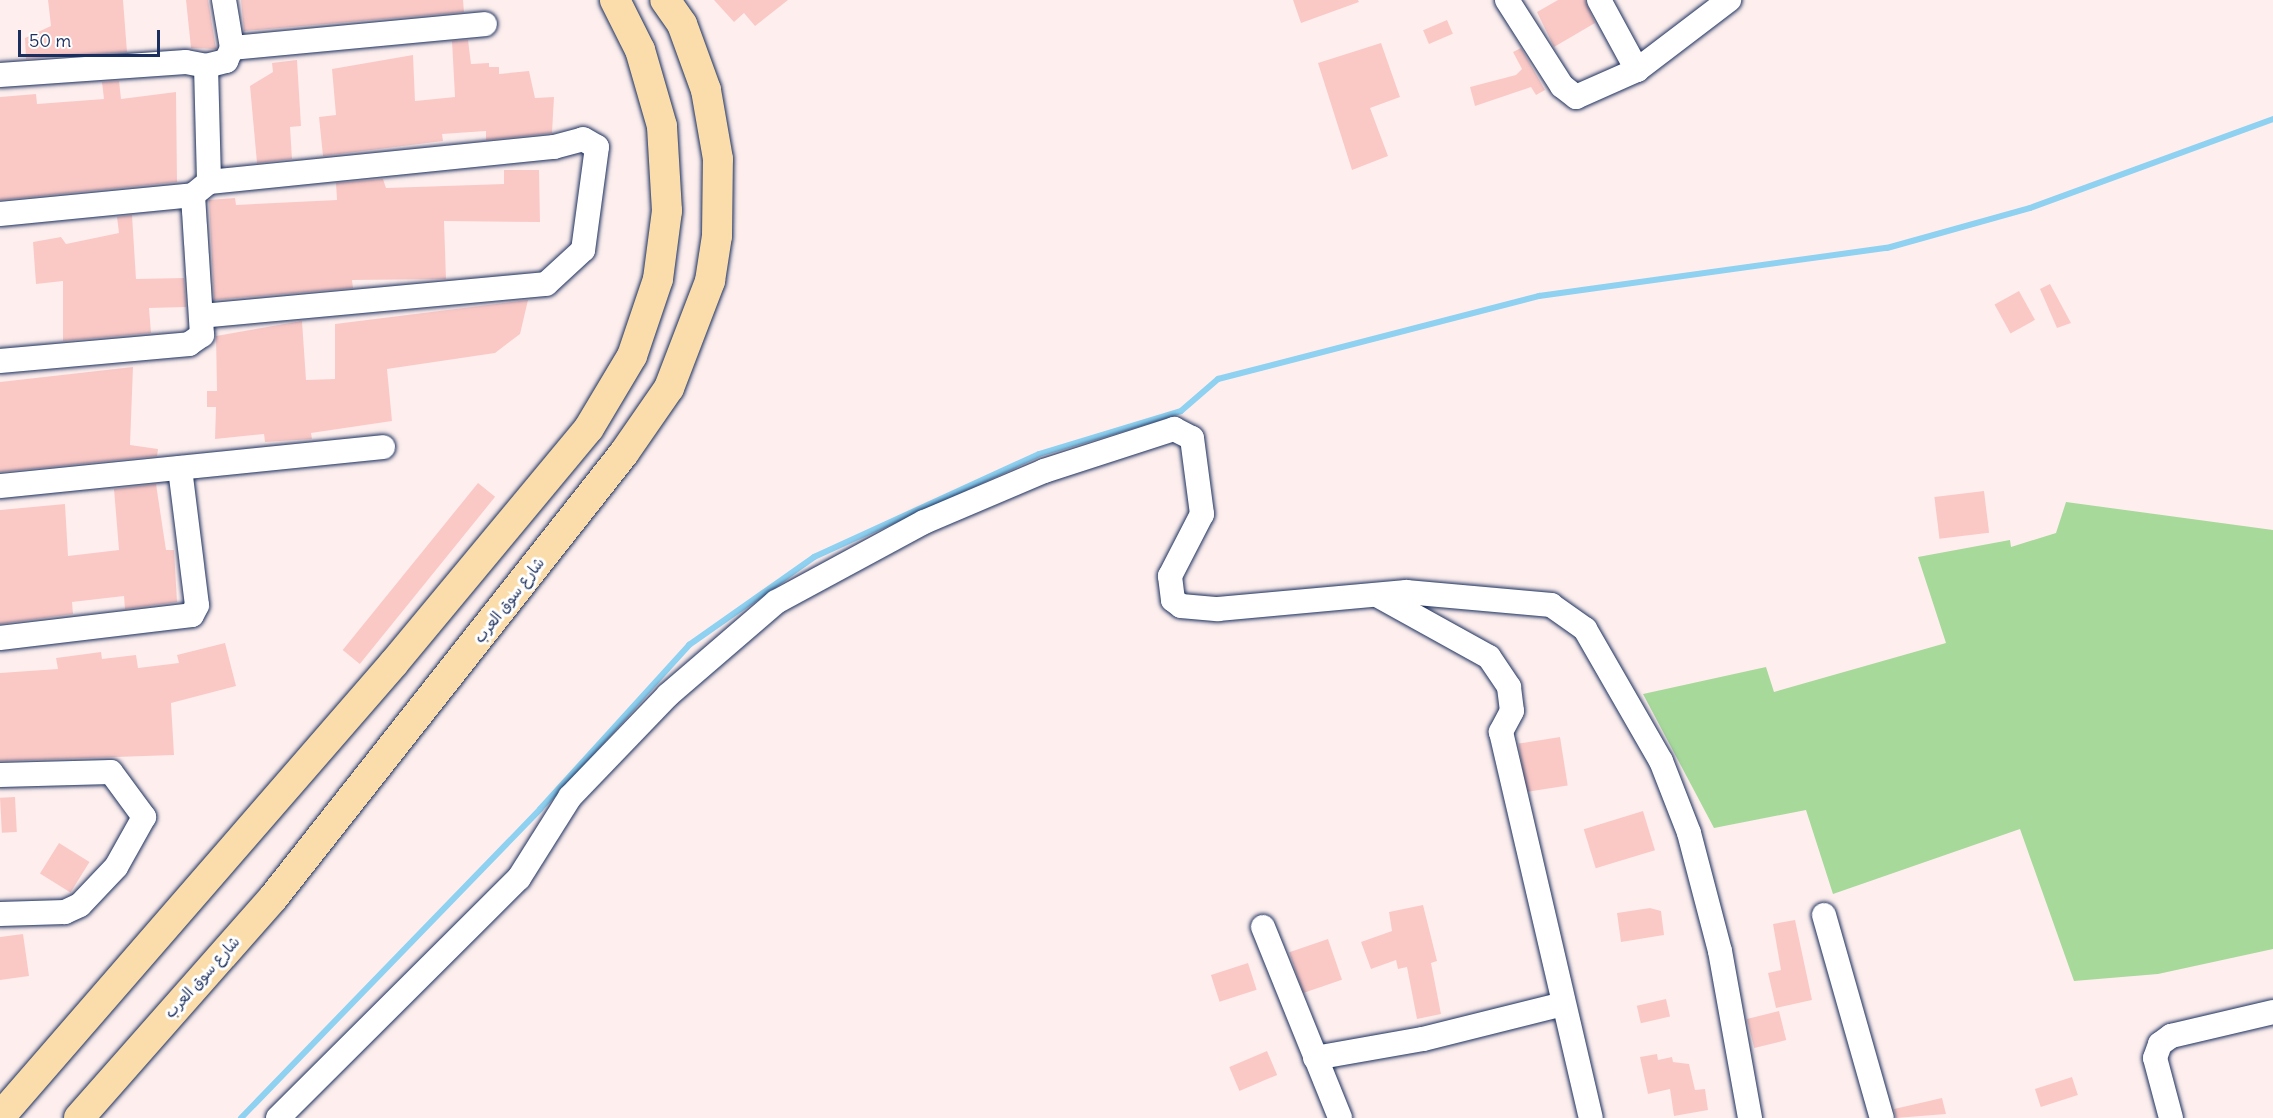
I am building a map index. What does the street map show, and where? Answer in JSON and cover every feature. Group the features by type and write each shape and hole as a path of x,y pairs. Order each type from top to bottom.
{"main road":[{"path":"0,1117 394,663 589,428 632,356 658,279 667,211 662,126 640,50 615,0"},
{"name":"شارع سوق العرب","path":"79,1118 273,898 624,453 669,387 710,281 717,236 718,159 706,90 682,24 665,0"}],"street":[{"path":"0,75 186,62 206,66 226,61 232,48 224,0"},
{"path":"1507,0 1562,86 1576,97 1637,70 1729,0"},
{"path":"1599,0 1637,70"},
{"path":"232,48 485,24"},
{"path":"0,360 189,344 202,335 201,188 206,66"},
{"path":"0,214 554,147 583,139 597,147 584,250 546,284 203,316"},
{"path":"278,1118 519,878 570,797 668,695 776,602 924,522 1044,471 1174,429 1185,430 1194,445 1202,514 1170,576 1173,600 1218,609 1406,592 1551,605 1586,629 1661,761 1689,833 1720,951 1750,1118"},
{"path":"0,486 383,447"},
{"path":"0,638 192,615 197,604 180,468"},
{"path":"1377,594 1489,657 1505,678 1512,711 1501,732 1591,1118"},
{"path":"0,775 111,772 144,817 116,867 80,905 65,912 0,914"},
{"path":"1824,915 1882,1118"},
{"path":"1263,927 1340,1118"},
{"path":"1315,1058 1423,1039 1563,1004"},
{"path":"2171,1118 2155,1058 2160,1044 2171,1036 2273,1012"}],"green space":[{"path":"2066,502 2273,530 2273,949 2158,974 2074,981 2020,829 1833,894 1806,810 1714,828 1643,694 1766,667 1774,692 1946,643 1918,557 2010,540 2011,547 2056,533"}],"building":[{"path":"48,0 123,0 127,52 26,59 25,38 51,26"},
{"path":"186,0 208,0 216,49 191,48"},
{"path":"241,0 463,0 464,12 244,31"},
{"path":"714,0 788,0 755,26 744,13 734,22"},
{"path":"1293,0 1358,0 1359,2 1301,23"},
{"path":"1558,0 1585,0 1595,23 1554,47 1537,12"},
{"path":"1447,20 1453,34 1429,44 1423,30"},
{"path":"468,40 471,64 489,63 489,67 499,67 499,74 529,71 535,98 554,97 552,133 486,140 486,131 442,134 443,141 323,156 319,117 336,115 332,69 413,55 415,101 455,97 452,41"},
{"path":"1381,43 1400,97 1370,108 1388,156 1352,170 1318,63"},
{"path":"1521,48 1545,90 1536,95 1531,87 1475,106 1470,87 1516,75 1522,69 1513,52"},
{"path":"297,60 301,126 290,127 292,159 257,163 250,86 273,72 272,63"},
{"path":"119,81 121,99 176,92 177,182 0,200 0,97 36,94 37,104 104,99 102,82"},
{"path":"504,170 539,170 540,222 444,221 446,279 352,280 353,288 214,300 209,200 235,198 236,205 337,200 336,183 383,179 386,188 504,184"},
{"path":"132,215 136,279 184,278 186,307 149,308 151,333 63,341 63,281 36,284 33,242 61,237 66,244 119,233 117,217"},
{"path":"2050,284 2071,323 2057,328 2040,289"},
{"path":"2019,291 2035,320 2011,333 1995,305"},
{"path":"528,300 520,334 495,353 387,369 392,421 311,433 312,439 265,442 264,434 215,439 216,407 207,407 207,391 217,391 216,336 302,321 306,380 335,379 335,324"},
{"path":"133,367 130,445 158,449 157,456 0,472 0,382"},
{"path":"478,483 495,497 360,664 343,650"},
{"path":"156,484 166,550 174,550 177,602 125,609 124,596 72,602 73,614 0,624 0,510 65,504 68,556 119,550 114,489"},
{"path":"1984,491 1989,533 1939,539 1934,497"},
{"path":"225,643 236,686 171,703 174,755 0,761 0,673 58,669 56,658 101,652 102,659 136,655 138,668 179,663 177,655"},
{"path":"1560,737 1568,785 1526,792 1519,744"},
{"path":"15,797 17,832 2,833 0,798"},
{"path":"1643,811 1655,850 1596,868 1584,829"},
{"path":"59,843 90,862 70,893 40,874"},
{"path":"1423,905 1437,961 1431,963 1441,1014 1417,1019 1407,967 1398,969 1396,960 1371,969 1361,942 1392,931 1389,912"},
{"path":"1650,908 1661,911 1664,935 1621,942 1617,913"},
{"path":"1795,920 1812,1000 1776,1008 1768,973 1781,970 1773,924"},
{"path":"23,934 29,976 0,980 0,937"},
{"path":"1328,939 1342,980 1303,993 1289,952"},
{"path":"1248,963 1257,990 1220,1002 1211,975"},
{"path":"1666,999 1670,1017 1641,1023 1637,1006"},
{"path":"1779,1011 1786,1040 1754,1048 1747,1019"},
{"path":"1267,1051 1277,1075 1239,1091 1229,1067"},
{"path":"1657,1054 1658,1060 1672,1057 1673,1062 1689,1064 1695,1090 1705,1089 1708,1110 1674,1116 1670,1089 1648,1094 1640,1057"},
{"path":"2072,1077 2078,1095 2041,1107 2035,1089"},
{"path":"1942,1098 1946,1114 1896,1118 1894,1109"}],"waterway":[{"path":"241,1118 540,809 689,645 814,557 1039,454 1181,411 1218,379 1539,296 1887,248 2030,208 2273,119"}]}
